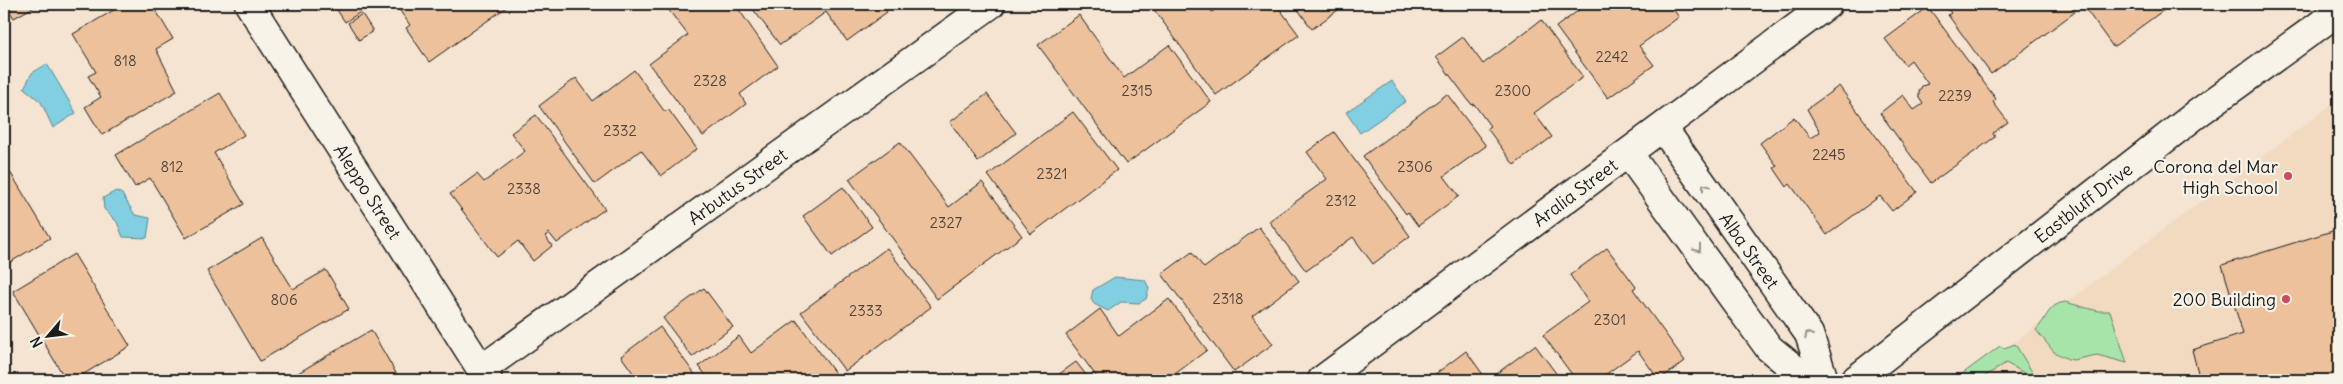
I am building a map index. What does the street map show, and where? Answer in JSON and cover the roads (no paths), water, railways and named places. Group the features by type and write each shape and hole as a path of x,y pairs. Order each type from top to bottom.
{"street":[{"name":"Aleppo Street","path":"249,4 485,374"},
{"name":"Arbutus Street","path":"485,374 991,4"},
{"name":"Aralia Street","path":"1322,380 1828,4"},
{"name":"Eastbluff Drive","path":"1854,380 2198,113 2339,11"},
{"name":"Alba Street","path":"1663,128 1809,334 1824,380"},
{"path":"1628,153 1769,348 1808,380"}],"water":[{"path":"47,64 76,113 53,128 41,102 24,88 32,73"},
{"path":"1392,81 1406,101 1360,133 1346,112"},
{"path":"116,191 122,194 135,215 150,218 147,238 123,237 117,222 104,209 103,198"},
{"path":"1115,277 1145,280 1149,288 1146,299 1139,303 1121,302 1108,311 1094,304 1091,299 1093,290"}],"place":[{"name":"Corona del Mar High School","path":"2288,176"},
{"name":"200 Building","path":"2286,299"}]}
